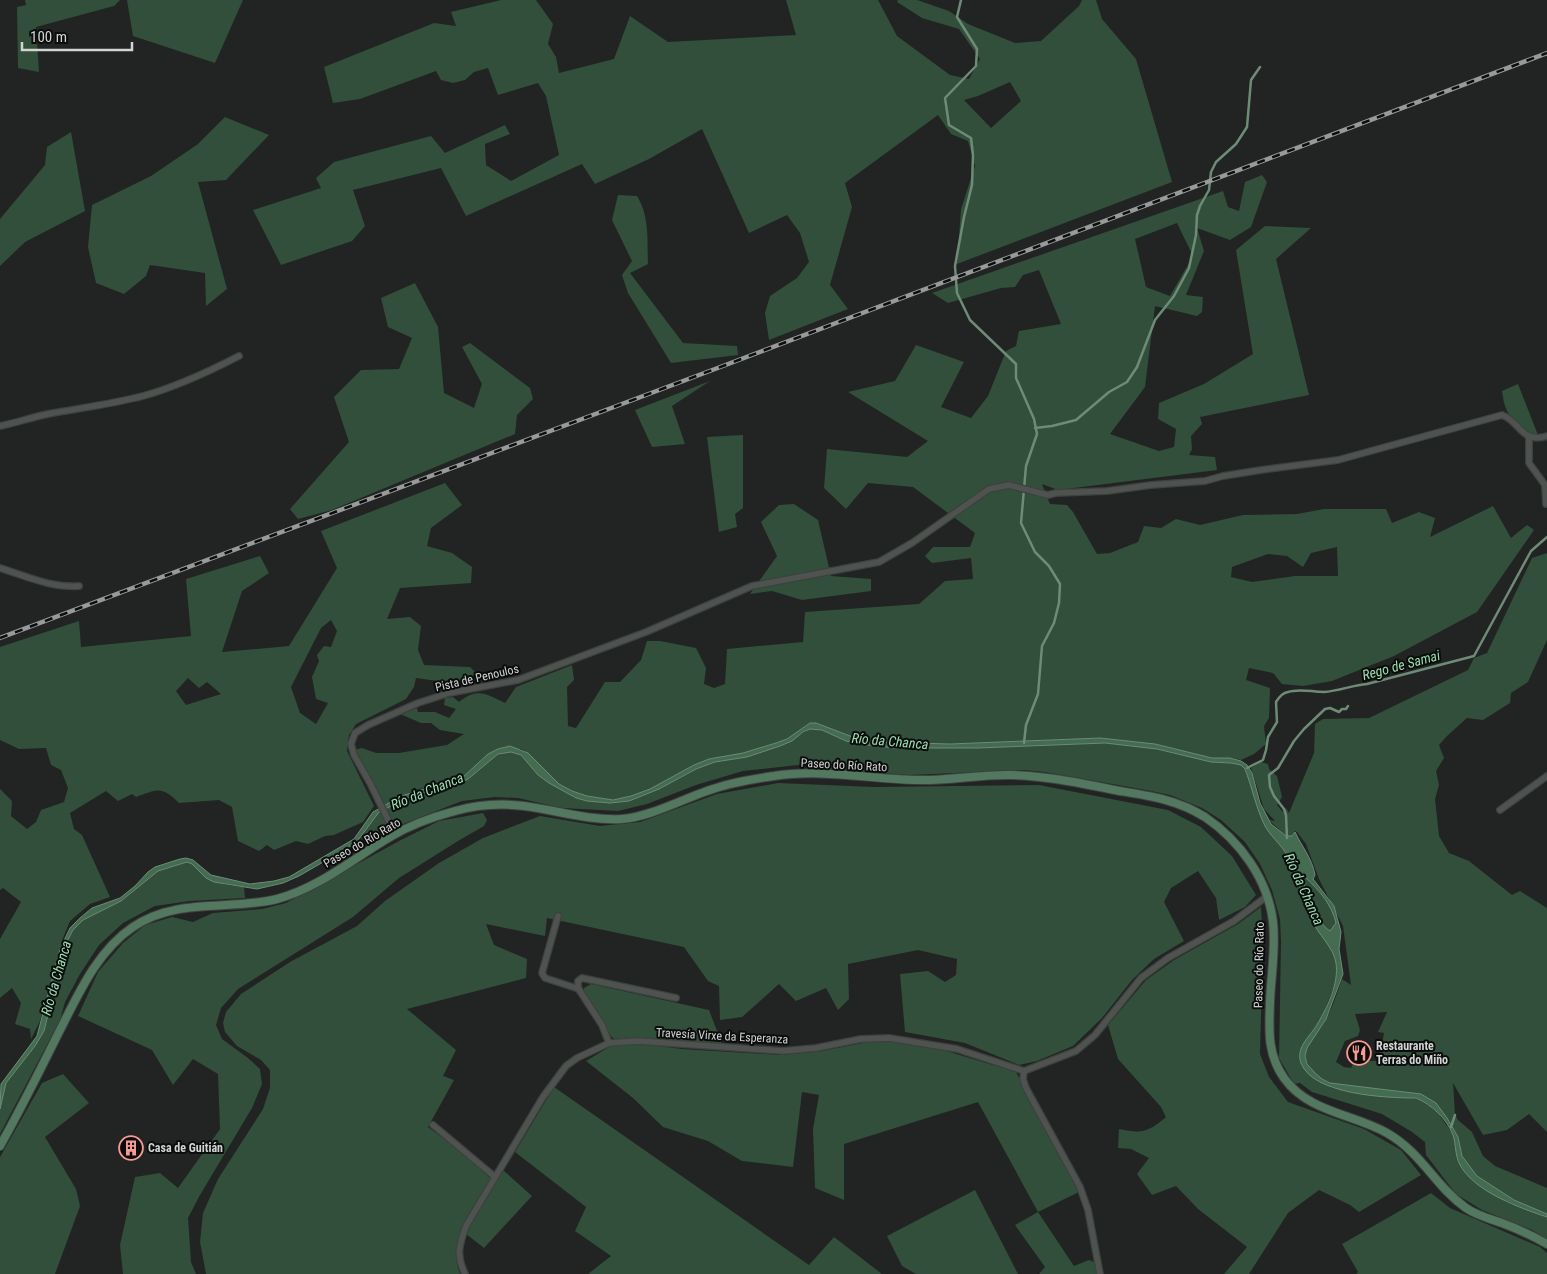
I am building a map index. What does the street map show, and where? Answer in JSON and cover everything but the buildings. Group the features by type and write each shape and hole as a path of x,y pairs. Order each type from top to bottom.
{"street":[{"path":"0,426 143,396 209,372 239,356"},
{"name":"Pista de Penoulos","path":"393,830 354,755 352,744 356,734 368,725 403,709 434,698 462,690 518,680 571,661 646,632 752,586 878,562 912,543 989,490 1009,485 1048,495 1205,481 1223,476 1338,460 1502,415 1508,417 1529,438"},
{"path":"1546,504 1545,485 1528,462 1529,438 1537,439 1547,436"},
{"path":"0,568 42,582 79,586"},
{"name":"Paseo do Río Rato","path":"0,1146 78,994 101,958 134,926 172,910 204,905 271,900 292,894 310,887 393,830 461,809 487,806 518,805 592,817 634,818 714,788 737,782 800,773 922,780 1007,775 1047,777 1170,800 1198,813 1221,829 1241,849 1258,876 1273,920 1274,942 1268,1039 1274,1061 1285,1080 1306,1100 1319,1107 1362,1121 1405,1144 1425,1164 1451,1196 1471,1212 1518,1229 1547,1244"},
{"path":"1500,810 1547,776"},
{"path":"1100,1274 1088,1210 1080,1187 1026,1088 1024,1071 1076,1051 1095,1035 1141,978 1168,958 1234,921 1266,897"},
{"path":"558,916 542,973 545,978 580,989"},
{"path":"609,1043 602,1025 580,989 578,981 582,978 676,998"},
{"name":"Travesía Virxe da Esperanza","path":"465,1274 460,1263 459,1244 466,1226 543,1097 566,1066 609,1043 638,1041 783,1050 816,1048 861,1039 889,1038 957,1049 1024,1071"},
{"path":"433,1125 495,1177"}],"shaded area":[{"path":"25,0 120,0 114,6 36,27 39,72 18,68 17,7 26,5"},
{"path":"127,0 243,0 215,63 133,36"},
{"path":"501,0 536,0 553,24 548,44 556,57 559,73 614,59 630,16 668,42 796,35 786,0 878,0 897,36 950,75 969,79 980,59 959,29 922,18 897,2 898,0 917,0 949,11 968,24 1015,43 1041,41 1079,6 1082,0 1096,0 1102,19 1136,59 1172,182 957,264 961,209 975,166 968,141 951,134 938,115 845,183 852,207 830,285 848,309 769,340 765,313 770,296 797,278 809,262 800,233 787,215 749,233 702,129 649,159 595,184 582,164 466,216 441,168 353,190 365,226 352,241 281,265 253,210 321,188 316,178 334,162 431,136 445,153 505,125 510,134 485,144 486,165 511,181 559,155 546,96 538,83 498,95 488,68 474,72 465,80 453,83 441,80 436,71 360,99 333,103 324,67 434,23 456,26 451,12","holes":["1010,82 1021,101 991,128 964,100"]},
{"path":"225,117 269,135 226,180 198,182 227,289 206,306 205,273 150,265 146,276 124,294 96,283 88,247 92,205 151,176 198,144"},
{"path":"71,132 85,211 25,242 0,266 0,219 45,165 47,147"},
{"path":"1262,175 1267,182 1251,227 1230,240 1197,228 1204,251 1186,295 1203,297 1202,312 1197,316 1155,306 1145,387 1110,434 1159,451 1174,447 1176,429 1158,419 1159,403 1204,384 1253,354 1236,250 1265,226 1311,228 1276,259 1309,395 1200,417 1202,424 1191,436 1192,449 1189,455 1215,457 1217,470 1058,490 1042,484 1050,504 1067,505 1097,554 1110,553 1138,542 1144,526 1161,528 1176,519 1200,525 1243,515 1297,514 1324,509 1386,509 1392,523 1419,512 1435,518 1430,537 1493,506 1511,538 1527,525 1534,530 1477,612 1394,656 1332,681 1303,686 1282,684 1273,673 1249,668 1246,680 1270,688 1269,718 1264,726 1266,744 1254,754 1241,760 1212,758 1155,744 1100,738 950,744 879,742 858,739 810,723 787,739 743,753 709,759 650,789 613,800 587,796 559,784 528,753 521,749 488,754 463,777 416,790 385,805 354,750 362,748 376,753 399,753 447,745 464,734 440,730 431,723 421,723 400,714 417,708 418,712 435,712 449,718 456,709 444,705 445,698 453,697 459,702 477,693 505,703 516,687 572,665 574,680 567,687 568,726 576,728 605,682 620,682 641,660 647,641 660,641 696,648 706,668 704,684 714,688 725,684 727,649 803,642 805,612 919,604 945,581 973,579 971,558 932,563 925,556 933,547 970,547 975,533 913,487 868,483 846,509 824,488 827,449 907,457 928,441 848,392 895,381 916,345 964,362 941,407 971,418 988,396 1006,351 1016,346 1019,331 1061,324 1039,270 1023,275 1015,287 1001,288 948,303 932,293 1223,191 1228,207 1239,211 1245,182","holes":["1177,223 1193,256 1170,296 1146,287 1135,239","1337,547 1338,576 1295,576 1252,582 1231,577 1232,567 1268,554 1287,556 1303,567 1311,553"]},
{"path":"618,195 637,196 646,221 648,264 630,273 683,343 737,346 738,355 671,363 628,293 622,275 632,261 612,220"},
{"path":"415,283 438,327 444,393 474,408 482,384 462,347 470,343 530,388 533,399 517,415 515,434 332,510 298,519 290,509 349,442 334,397 361,370 399,369 412,338 388,327 381,298"},
{"path":"710,381 672,406 685,444 652,447 635,410"},
{"path":"1518,384 1538,435 1533,435 1520,427 1506,409 1502,391"},
{"path":"743,435 743,508 735,514 737,527 719,532 707,437"},
{"path":"445,483 462,505 431,528 427,546 452,553 472,567 471,583 400,588 387,619 410,617 421,626 418,650 424,665 470,667 475,672 472,678 452,683 416,678 414,687 406,699 356,724 349,735 347,751 374,806 363,822 308,844 296,841 274,850 267,845 259,851 238,841 232,807 219,800 179,803 163,791 149,792 136,797 132,794 118,801 106,791 70,813 74,829 82,835 110,897 90,904 70,921 63,938 40,1021 31,1039 30,1029 15,1024 21,1003 12,988 0,998 0,939 21,902 3,888 0,890 0,789 12,801 11,816 27,829 36,822 41,810 64,802 68,788 61,770 51,765 46,748 19,749 0,740 0,647 79,621 81,647 191,636 186,579 260,556 269,573 242,591 222,652 289,646 337,568 321,531","holes":["331,620 337,631 331,647 324,646 317,655 319,661 312,677 316,699 328,703 316,724 300,713 291,687 321,628","188,678 199,688 207,682 221,694 186,705 176,691"]},
{"path":"794,504 818,520 831,576 871,579 871,591 802,600 772,591 750,594 777,556 761,522 779,505"},
{"path":"1547,553 1547,640 1528,682 1511,693 1510,703 1483,720 1467,718 1439,745 1444,758 1436,771 1439,785 1435,799 1439,836 1449,853 1469,861 1512,895 1520,891 1547,908 1547,1132 1529,1114 1507,1130 1483,1135 1453,1083 1455,1114 1458,1120 1472,1132 1483,1156 1495,1166 1547,1188 1547,1214 1514,1200 1477,1176 1462,1156 1458,1137 1436,1103 1421,1094 1330,1083 1316,1074 1307,1063 1306,1056 1309,1044 1328,1014 1342,979 1351,985 1343,926 1319,879 1306,844 1297,832 1295,831 1292,836 1286,836 1269,820 1275,821 1264,809 1251,768 1261,762 1268,764 1269,769 1277,776 1282,797 1277,805 1283,812 1286,808 1289,813 1314,753 1315,724 1323,719 1369,718 1468,670 1474,658 1487,653 1532,558","holes":["1387,1012 1378,1032 1384,1033 1379,1061 1370,1061 1356,1057 1351,1068 1344,1067 1336,1062 1345,1041 1358,1036 1360,1030 1355,1014"]},
{"path":"810,729 822,730 846,741 859,744 895,748 978,748 1105,743 1157,749 1211,762 1241,765 1248,775 1264,823 1287,854 1313,923 1328,944 1336,961 1337,975 1335,984 1322,1017 1300,1053 1301,1063 1307,1072 1332,1088 1360,1094 1422,1100 1437,1112 1453,1134 1459,1163 1467,1174 1506,1202 1547,1217 1547,1239 1532,1230 1482,1210 1456,1194 1426,1155 1425,1142 1412,1132 1382,1114 1312,1092 1300,1083 1294,1084 1279,1058 1281,942 1280,919 1272,890 1260,864 1245,842 1221,820 1202,808 1170,795 1044,772 1023,770 910,775 811,768 807,764 743,771 696,785 647,804 618,811 562,808 518,798 495,797 462,801 403,824 370,845 361,838 379,812 412,796 460,783 468,779 498,754 511,752 521,755 538,775 575,798 610,803 629,801 715,762 747,757 780,746"},
{"path":"778,783 874,787 1039,785 1168,810 1201,827 1232,856 1256,895 1245,907 1219,920 1216,898 1198,871 1171,888 1164,902 1184,941 1154,959 1132,980 1102,1018 1073,1046 1037,1061 1019,1065 965,1043 905,1032 900,974 928,971 945,982 956,975 957,959 918,950 848,964 849,999 838,1010 826,988 796,1001 779,984 742,1017 720,1020 719,986 708,981 684,947 547,918 545,936 486,924 494,945 527,959 526,978 407,1009 456,1050 443,1076 454,1080 428,1127 463,1153 491,1179 470,1212 460,1236 457,1248 457,1261 460,1274 206,1274 200,1242 203,1213 218,1179 263,1109 270,1088 270,1070 261,1060 237,1046 225,1032 223,1023 226,1012 241,994 290,962 357,926 385,901 439,863 483,838 540,816 600,826 640,822 717,794"},
{"path":"483,813 487,820 484,826 399,878 353,917 238,989 221,1008 216,1025 222,1039 260,1069 262,1084 252,1108 188,1218 191,1262 196,1274 123,1274 120,1245 135,1177 160,1173 178,1188 220,1129 218,1074 193,1059 173,1085 152,1050 78,1016 98,972 123,943 145,925 172,917 193,922 213,913 262,909 286,903 439,821"},
{"path":"188,862 214,881 244,887 245,898 190,901 155,906 123,923 99,945 65,1002 60,1020 0,1134 0,1109 6,1083 35,1046 44,1031 65,945 73,930 83,920 121,901 158,871"},
{"path":"1303,877 1318,890 1334,914 1337,931 1336,940 1330,937 1308,897"},
{"path":"1261,907 1263,941 1260,1054 1269,1077 1288,1102 1364,1129 1401,1150 1421,1175 1359,1212 1350,1205 1319,1190 1288,1213 1249,1274 1224,1274 1247,1247 1198,1209 1176,1186 1152,1195 1137,1174 1149,1158 1131,1149 1118,1148 1119,1129 1139,1131 1149,1129 1166,1117 1161,1107 1118,1059 1108,1025 1146,980 1174,960 1238,924"},
{"path":"591,984 709,1010 722,1044 645,1038 614,1039 608,1033 596,1009 584,994 584,988"},
{"path":"878,1040 920,1043 1016,1072 1055,1142 1079,1192 1038,1212 978,1102 844,1144 844,1200 815,1188 813,1129 819,1095 802,1092 793,1167 742,1161 708,1141 663,1127 633,1098 586,1061 619,1041 682,1049 781,1055 822,1051"},
{"path":"63,1074 89,1103 45,1137 76,1189 80,1206 55,1274 0,1274 0,1157 42,1083"},
{"path":"554,1087 809,1265 834,1237 882,1274 588,1274 611,1256 575,1231 586,1207 515,1152"},
{"path":"503,1170 532,1196 484,1248 466,1234 475,1214"},
{"path":"975,1190 1018,1274 916,1274 902,1266 887,1236"},
{"path":"1431,1193 1450,1208 1540,1247 1547,1253 1547,1274 1356,1274 1358,1272 1342,1244"},
{"path":"1038,1212 1074,1266 1089,1260 1094,1262 1098,1274 1039,1274 1045,1267 1015,1225"}],"water":[{"name":"Río da Chanca","path":"810,723 816,723 858,739 879,742 950,744 1100,738 1155,744 1212,758 1230,758 1241,761 1247,765 1252,773 1260,803 1271,824 1286,836 1292,836 1295,832 1312,863 1315,875 1313,879 1334,906 1341,932 1339,949 1343,974 1326,1019 1307,1048 1305,1056 1307,1064 1322,1079 1330,1083 1421,1094 1436,1103 1458,1137 1462,1156 1477,1176 1514,1200 1547,1214 1547,1217 1499,1198 1467,1175 1457,1158 1453,1135 1447,1123 1433,1108 1422,1101 1416,1098 1370,1095 1335,1088 1320,1082 1308,1074 1301,1063 1300,1052 1329,1002 1336,978 1336,963 1332,951 1312,920 1288,857 1265,826 1245,769 1241,765 1211,762 1157,749 1105,743 978,748 895,748 859,744 846,741 822,730 810,729 792,741 780,746 747,757 715,762 629,801 610,803 576,798 538,775 521,755 511,752 498,754 468,779 460,783 412,796 379,812 356,843 299,876 283,883 257,889 214,882 206,878 192,864 187,862 158,871 121,901 83,920 73,930 65,945 44,1031 35,1046 6,1083 0,1109 1,1084 37,1036 60,949 70,928 92,908 120,898 155,867 186,858 193,860 211,875 250,884 289,877 354,839 373,812 401,796 463,777 488,754 510,746 528,753 559,784 572,791 587,796 613,800 650,789 709,759 743,753 787,739","holes":["1303,877 1320,893 1334,916 1336,923 1330,931 1320,921 1312,907 1304,884"]}],"waterway":[{"path":"961,0 957,17 977,49 976,66 945,98 949,125 971,138 973,155 972,185 955,266 957,293 970,320 1016,364 1016,378 1034,419 1037,434 1026,466 1021,523 1035,552 1049,566 1060,584 1059,603 1054,623 1042,646 1038,694 1026,725 1024,743"},
{"path":"1035,428 1076,420 1109,392 1127,382 1137,367 1155,320 1174,296 1189,268 1196,235 1197,215 1209,190 1211,172 1216,162 1236,144 1247,127 1251,80 1260,67"},
{"name":"Rego de Samai","path":"1247,768 1263,760 1268,737 1277,722 1276,702 1284,693 1297,690 1324,692 1367,684 1474,656 1531,551 1547,537"},
{"path":"1287,838 1286,815 1270,787 1269,775 1278,768 1294,741 1304,729 1325,709 1330,708 1339,712 1348,706"},
{"path":"1451,1127 1455,1115"}],"railway":[{"path":"0,638 1547,53"}],"place":[{"name":"Restaurante Terras do Miño","path":"1359,1053"},
{"name":"Casa de Guitián","path":"131,1148"}]}
